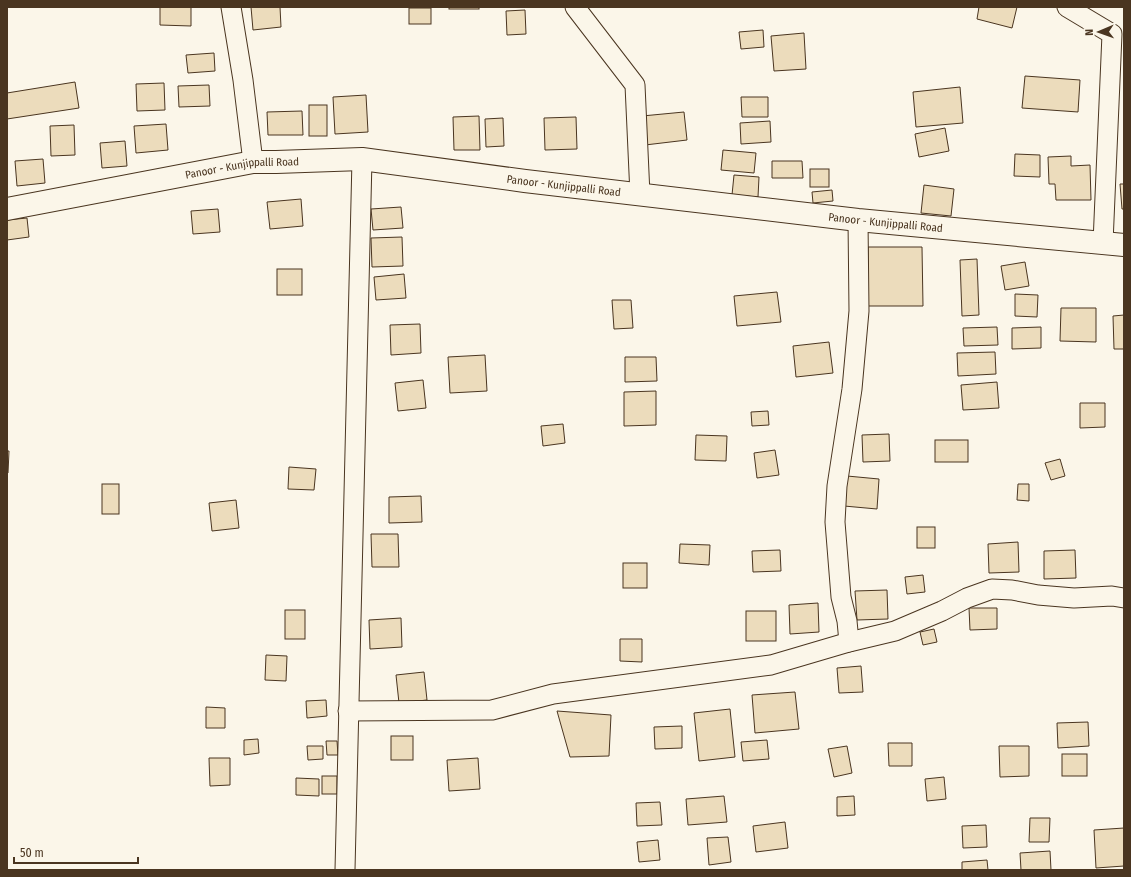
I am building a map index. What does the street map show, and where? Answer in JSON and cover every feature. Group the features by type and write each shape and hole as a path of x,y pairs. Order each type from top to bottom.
{"main road":[{"name":"Panoor - Kunjippalli Road","path":"7,209 253,162 362,158 640,195 858,220 1114,244"}],"street":[{"path":"231,7 253,162"},
{"path":"575,7 635,84 640,195"},
{"path":"1067,7 1118,31 1114,244"},
{"path":"345,870 362,158"},
{"path":"849,642 847,621 841,597 835,522 837,486 852,389 859,311 858,220"},
{"path":"348,711 492,710 553,694 771,665 849,642 895,631 942,612 967,598 992,589 1074,598 1112,596 1124,598"}],"building":[{"path":"160,7 191,7 191,26 160,25"},
{"path":"251,7 280,7 281,27 253,30"},
{"path":"449,7 479,7 479,9 449,9"},
{"path":"979,7 1017,7 1012,28 977,19"},
{"path":"409,8 431,8 431,24 409,24"},
{"path":"525,10 526,34 507,35 506,11"},
{"path":"763,30 764,47 741,49 739,32"},
{"path":"804,33 806,69 774,71 771,36"},
{"path":"214,53 215,71 188,73 186,55"},
{"path":"1025,76 1080,80 1078,112 1022,108"},
{"path":"75,82 79,108 7,119 7,93"},
{"path":"164,83 165,110 137,111 136,84"},
{"path":"209,85 210,106 179,107 178,86"},
{"path":"960,87 963,123 916,127 913,92"},
{"path":"366,95 368,132 335,134 333,97"},
{"path":"741,97 768,97 768,117 742,117"},
{"path":"309,105 327,105 327,136 309,136"},
{"path":"302,111 303,135 268,135 267,112"},
{"path":"684,112 687,140 645,145 642,116"},
{"path":"479,116 480,150 454,150 453,117"},
{"path":"576,117 577,149 545,150 544,118"},
{"path":"503,118 504,146 486,147 485,119"},
{"path":"770,121 771,142 741,144 740,123"},
{"path":"166,124 168,150 136,153 134,126"},
{"path":"74,125 75,155 51,156 50,126"},
{"path":"945,128 949,151 919,157 915,134"},
{"path":"125,141 127,166 102,168 100,143"},
{"path":"723,150 756,153 754,173 721,170"},
{"path":"1015,154 1040,155 1040,177 1014,176"},
{"path":"1071,156 1071,166 1090,165 1091,200 1056,200 1055,184 1049,184 1048,157"},
{"path":"43,159 45,183 17,186 15,161"},
{"path":"772,161 802,161 803,178 772,178"},
{"path":"810,169 829,169 829,187 810,187"},
{"path":"734,175 759,177 758,197 732,195"},
{"path":"1120,184 1124,184 1124,209 1122,209"},
{"path":"924,185 954,189 951,216 921,213"},
{"path":"832,190 833,201 813,203 812,192"},
{"path":"301,199 303,226 270,229 267,202"},
{"path":"401,207 403,228 373,230 371,209"},
{"path":"218,209 220,232 193,234 191,211"},
{"path":"27,218 29,237 7,240 7,220"},
{"path":"402,237 403,266 372,267 371,238"},
{"path":"868,247 922,247 923,306 868,306"},
{"path":"977,259 979,315 962,316 960,260"},
{"path":"1025,262 1029,286 1005,290 1001,266"},
{"path":"277,269 302,269 302,295 277,295"},
{"path":"404,274 406,298 376,300 374,277"},
{"path":"777,292 781,322 737,326 734,296"},
{"path":"1015,294 1038,295 1037,317 1015,316"},
{"path":"612,300 631,300 633,328 614,329"},
{"path":"1061,308 1096,308 1096,342 1060,341"},
{"path":"1124,315 1124,349 1114,349 1113,316"},
{"path":"420,324 421,353 391,355 390,325"},
{"path":"997,327 998,345 964,346 963,328"},
{"path":"1041,327 1041,348 1012,349 1012,328"},
{"path":"829,342 833,373 796,377 793,346"},
{"path":"995,352 996,374 958,376 957,353"},
{"path":"485,355 487,391 450,393 448,357"},
{"path":"625,357 656,357 657,381 625,382"},
{"path":"423,380 426,408 398,411 395,383"},
{"path":"997,382 999,408 963,410 961,385"},
{"path":"656,391 656,425 624,426 624,392"},
{"path":"1080,403 1105,403 1105,427 1080,428"},
{"path":"768,411 769,425 752,426 751,412"},
{"path":"563,424 565,443 543,446 541,426"},
{"path":"889,434 890,461 863,462 862,435"},
{"path":"696,435 727,436 726,461 695,460"},
{"path":"935,440 968,440 968,462 935,462"},
{"path":"775,450 779,475 757,478 754,453"},
{"path":"7,451 9,451 8,473 7,473"},
{"path":"1060,459 1065,476 1051,480 1045,463"},
{"path":"289,467 316,469 314,490 288,489"},
{"path":"847,476 879,479 877,509 844,506"},
{"path":"102,484 119,484 119,514 102,514"},
{"path":"1018,484 1029,484 1029,501 1017,500"},
{"path":"421,496 422,522 389,523 389,497"},
{"path":"236,500 239,528 212,531 209,503"},
{"path":"917,527 935,527 935,548 917,548"},
{"path":"371,534 398,534 399,567 372,567"},
{"path":"1018,542 1019,572 989,573 988,544"},
{"path":"680,544 710,545 709,565 679,563"},
{"path":"780,550 781,571 753,572 752,551"},
{"path":"1075,550 1076,578 1044,579 1044,551"},
{"path":"623,563 647,563 647,588 623,588"},
{"path":"923,575 925,592 907,594 905,577"},
{"path":"887,590 888,619 857,620 855,591"},
{"path":"818,603 819,632 790,634 789,605"},
{"path":"969,608 997,608 997,629 970,630"},
{"path":"285,610 305,610 305,639 285,639"},
{"path":"746,611 776,611 776,641 746,641"},
{"path":"401,618 402,647 370,649 369,620"},
{"path":"934,629 937,642 923,645 920,632"},
{"path":"620,639 642,639 642,662 620,661"},
{"path":"266,655 287,656 286,681 265,680"},
{"path":"861,666 863,692 839,693 837,668"},
{"path":"424,672 427,700 399,703 396,675"},
{"path":"795,692 799,729 755,733 752,695"},
{"path":"326,700 327,716 307,718 306,701"},
{"path":"206,707 225,708 225,728 206,728"},
{"path":"730,709 735,757 699,761 694,713"},
{"path":"557,711 611,715 609,756 570,757"},
{"path":"1088,722 1089,746 1058,748 1057,723"},
{"path":"682,726 682,748 655,749 654,727"},
{"path":"391,736 413,736 413,760 391,760"},
{"path":"258,739 259,753 244,755 244,740"},
{"path":"767,740 769,759 743,761 741,742"},
{"path":"326,741 337,741 338,755 327,755"},
{"path":"888,743 912,743 912,766 889,766"},
{"path":"307,746 323,746 323,759 308,760"},
{"path":"847,746 852,773 834,777 828,749"},
{"path":"999,746 1029,746 1029,776 1000,777"},
{"path":"1062,754 1087,754 1087,776 1062,776"},
{"path":"209,758 230,758 230,785 210,786"},
{"path":"478,758 480,789 449,791 447,760"},
{"path":"322,776 337,776 337,794 322,794"},
{"path":"944,777 946,799 927,801 925,779"},
{"path":"296,778 319,779 319,796 296,795"},
{"path":"724,796 727,822 688,825 686,799"},
{"path":"854,796 855,815 837,816 837,797"},
{"path":"660,802 662,825 637,826 636,803"},
{"path":"1030,818 1050,818 1049,842 1029,842"},
{"path":"785,822 788,848 756,852 753,826"},
{"path":"986,825 987,847 963,848 962,826"},
{"path":"1124,828 1124,866 1096,868 1094,830"},
{"path":"728,837 731,862 709,865 707,838"},
{"path":"658,840 660,860 639,862 637,842"},
{"path":"1050,851 1051,870 1021,870 1020,853"},
{"path":"987,860 988,870 962,870 962,862"}]}
